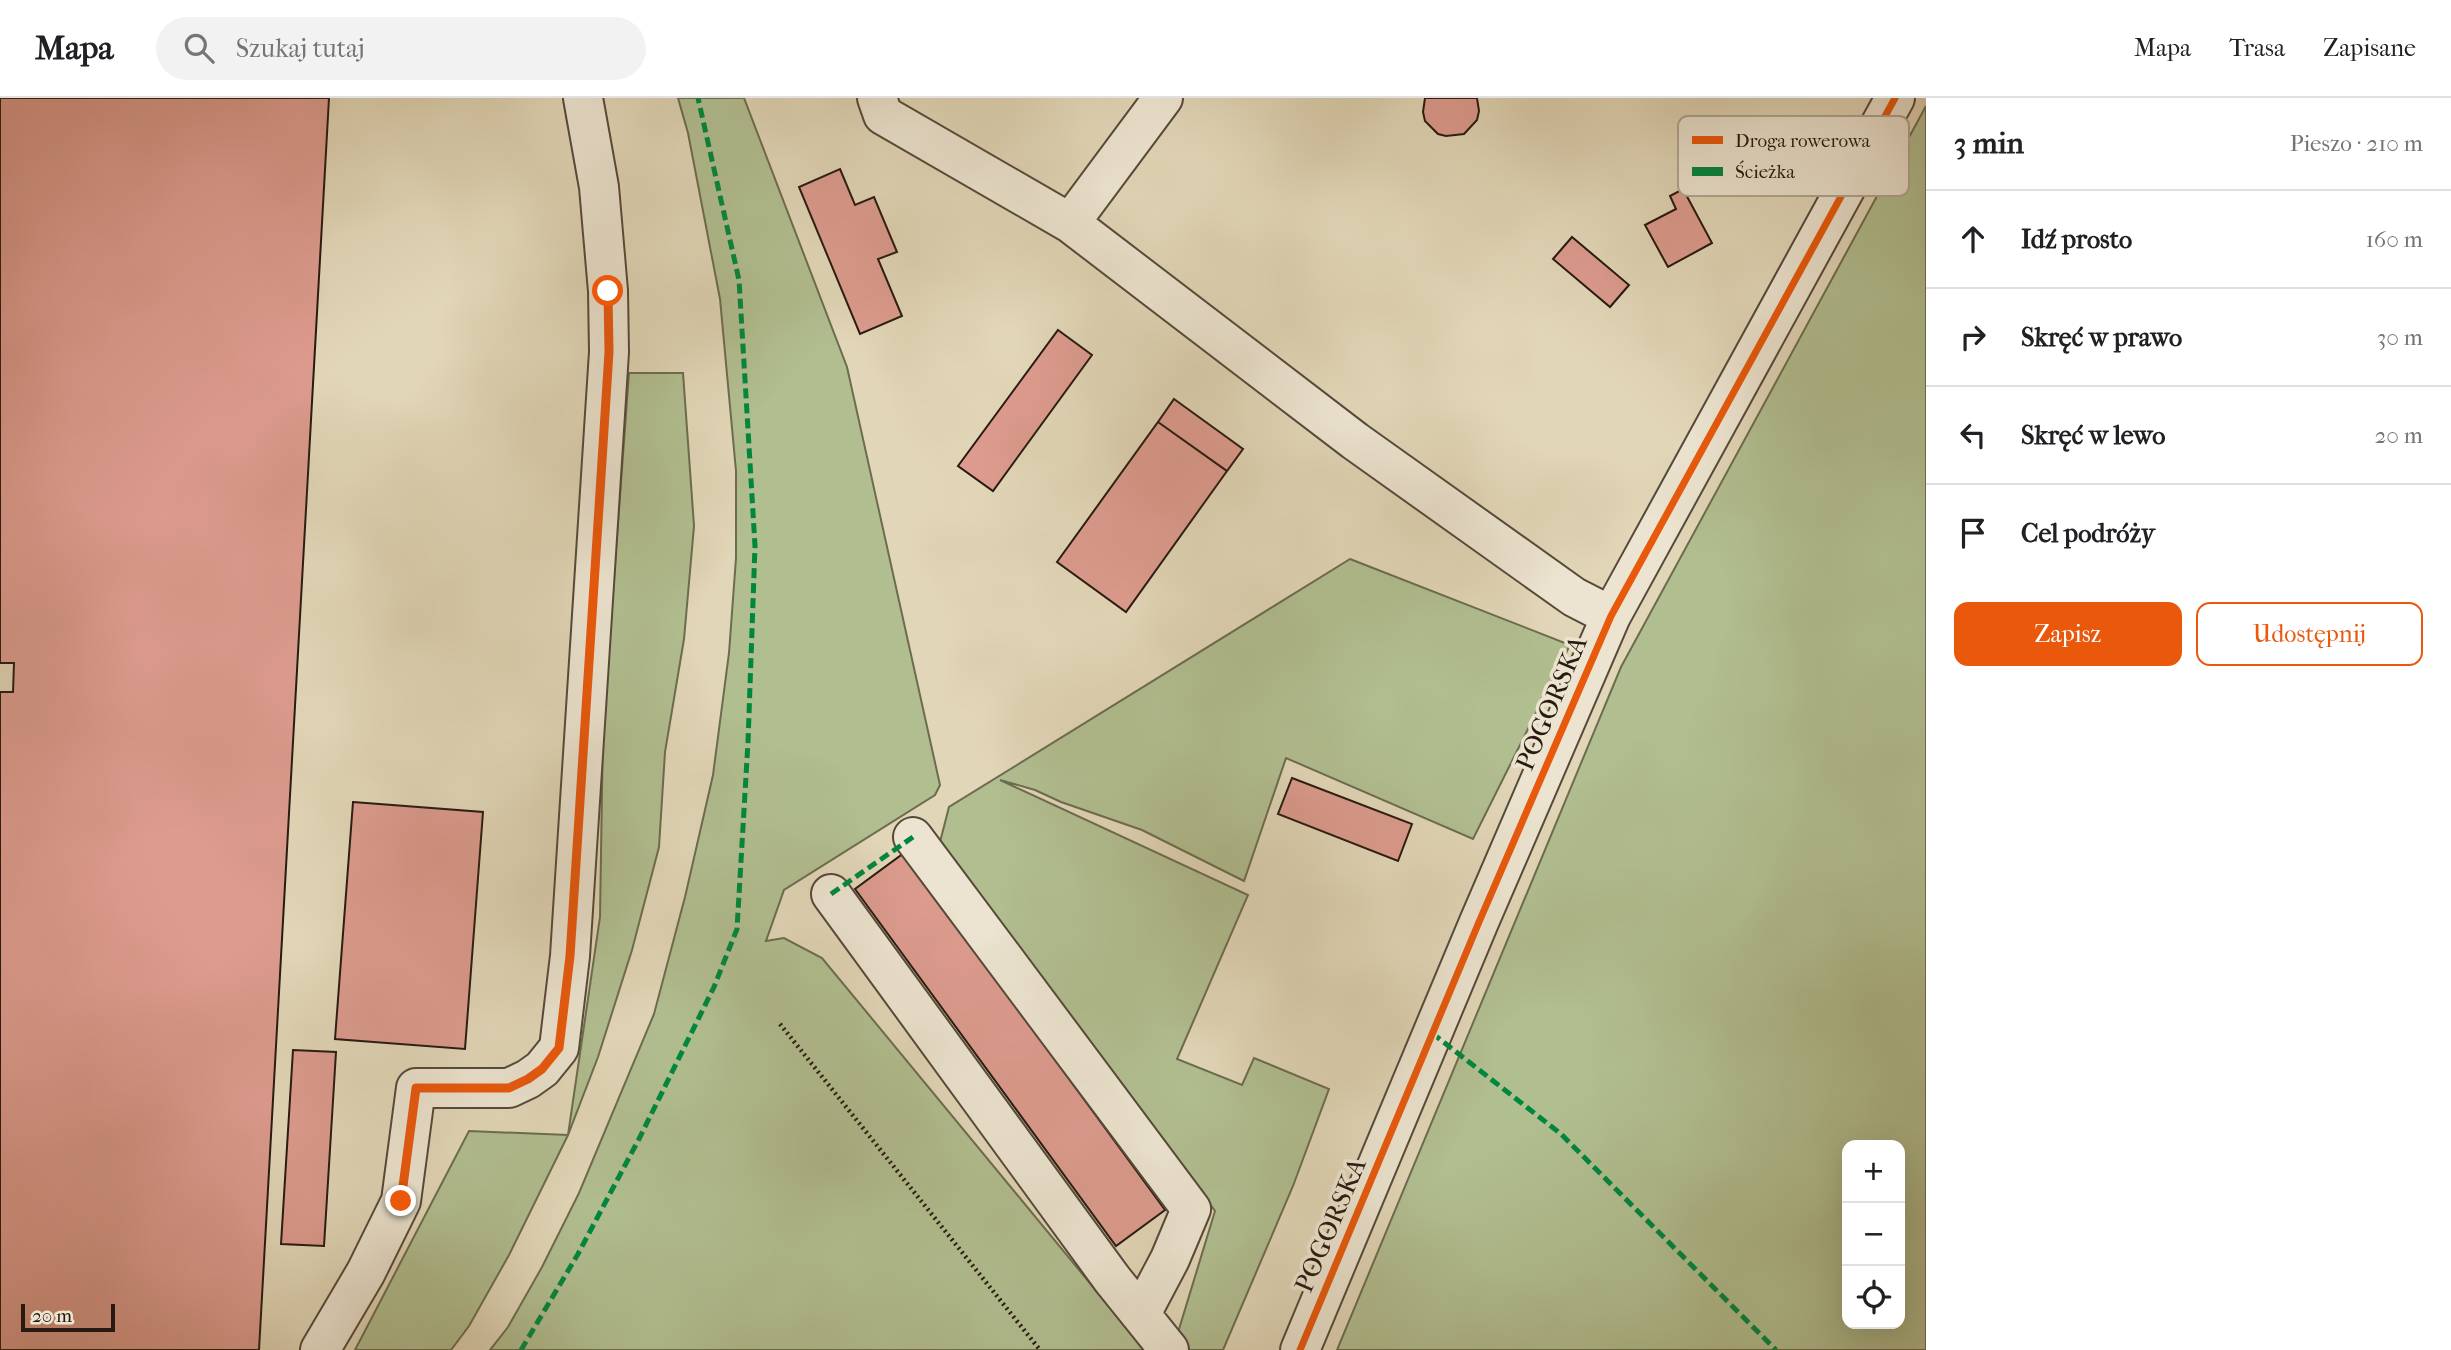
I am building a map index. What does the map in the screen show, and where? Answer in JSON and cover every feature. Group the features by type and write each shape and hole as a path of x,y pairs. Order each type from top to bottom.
{"street":[{"path":"320,1350 366,1272 401,1201 416,1088 509,1088 542,1069 559,1048 570,956 609,352 608,291 599,187 583,98"},
{"path":"877,98 883,115 1070,223 1355,442 1574,597 1611,616"},
{"path":"1070,223 1163,98"},
{"name":"POGORSKA","path":"1885,116 1895,98"},
{"name":"POGORSKA","path":"1300,1350 1479,922 1611,616 1841,196"},
{"path":"914,837 1191,1209 1170,1259 1140,1314"},
{"path":"831,894 1104,1268 1169,1350"}],"path":[{"path":"780,1024 1040,1350"}],"green space":[{"path":"678,98 744,98 847,367 940,785 935,795 784,890 766,941 784,938 822,958 1145,1350 490,1350 508,1327 579,1193 654,1014 713,775 729,653 736,558 736,471 720,299 688,133"},
{"path":"1926,106 1926,1350 1337,1350 1621,667 1877,196 1909,196 1909,137"},
{"path":"629,373 683,373 694,526 684,639 665,752 659,847 632,950 598,1057 568,1135 600,917 603,727"},
{"path":"1350,559 1570,645 1473,839 1286,758 1244,881 1142,830 1061,802 1035,790 1000,780 1248,895 1177,1059 1242,1085 1254,1058 1329,1089 1293,1186 1223,1350 1184,1350 1176,1339 1215,1211 940,842 949,807"},
{"path":"469,1131 568,1135 509,1255 469,1326 451,1350 355,1350"}],"building":[{"path":"0,98 329,98 259,1350 0,1350 0,692 13,692 14,663 0,663"},
{"path":"1425,98 1477,98 1477,120 1464,134 1438,134 1425,121"},
{"path":"840,169 855,205 874,197 897,252 878,259 902,316 860,334 799,187"},
{"path":"1678,192 1678,196 1687,196 1712,243 1668,267 1645,225 1676,209 1670,196"},
{"path":"1572,237 1629,285 1610,307 1553,259"},
{"path":"1058,330 1092,355 993,491 958,466"},
{"path":"1174,399 1243,449 1227,471 1158,422"},
{"path":"1158,422 1227,471 1126,612 1057,562"},
{"path":"1292,778 1412,824 1398,861 1278,814"},
{"path":"353,802 483,812 465,1049 335,1039"},
{"path":"904,853 1165,1210 1116,1246 855,889"},
{"path":"293,1050 336,1052 324,1246 281,1244"}],"marked path":[{"path":"521,1350 578,1254 640,1137 714,987 737,929 748,742 755,546 739,280 698,98"},
{"path":"831,894 913,837"},
{"path":"1432,1033 1561,1134 1776,1350"}],"cycle path":[{"path":"1885,116 1895,98"},
{"path":"1300,1350 1479,922 1611,616 1841,196"}],"route":[{"path":"401,1201 416,1088 509,1088 542,1069 559,1048 570,956 609,352 608,291"}]}
